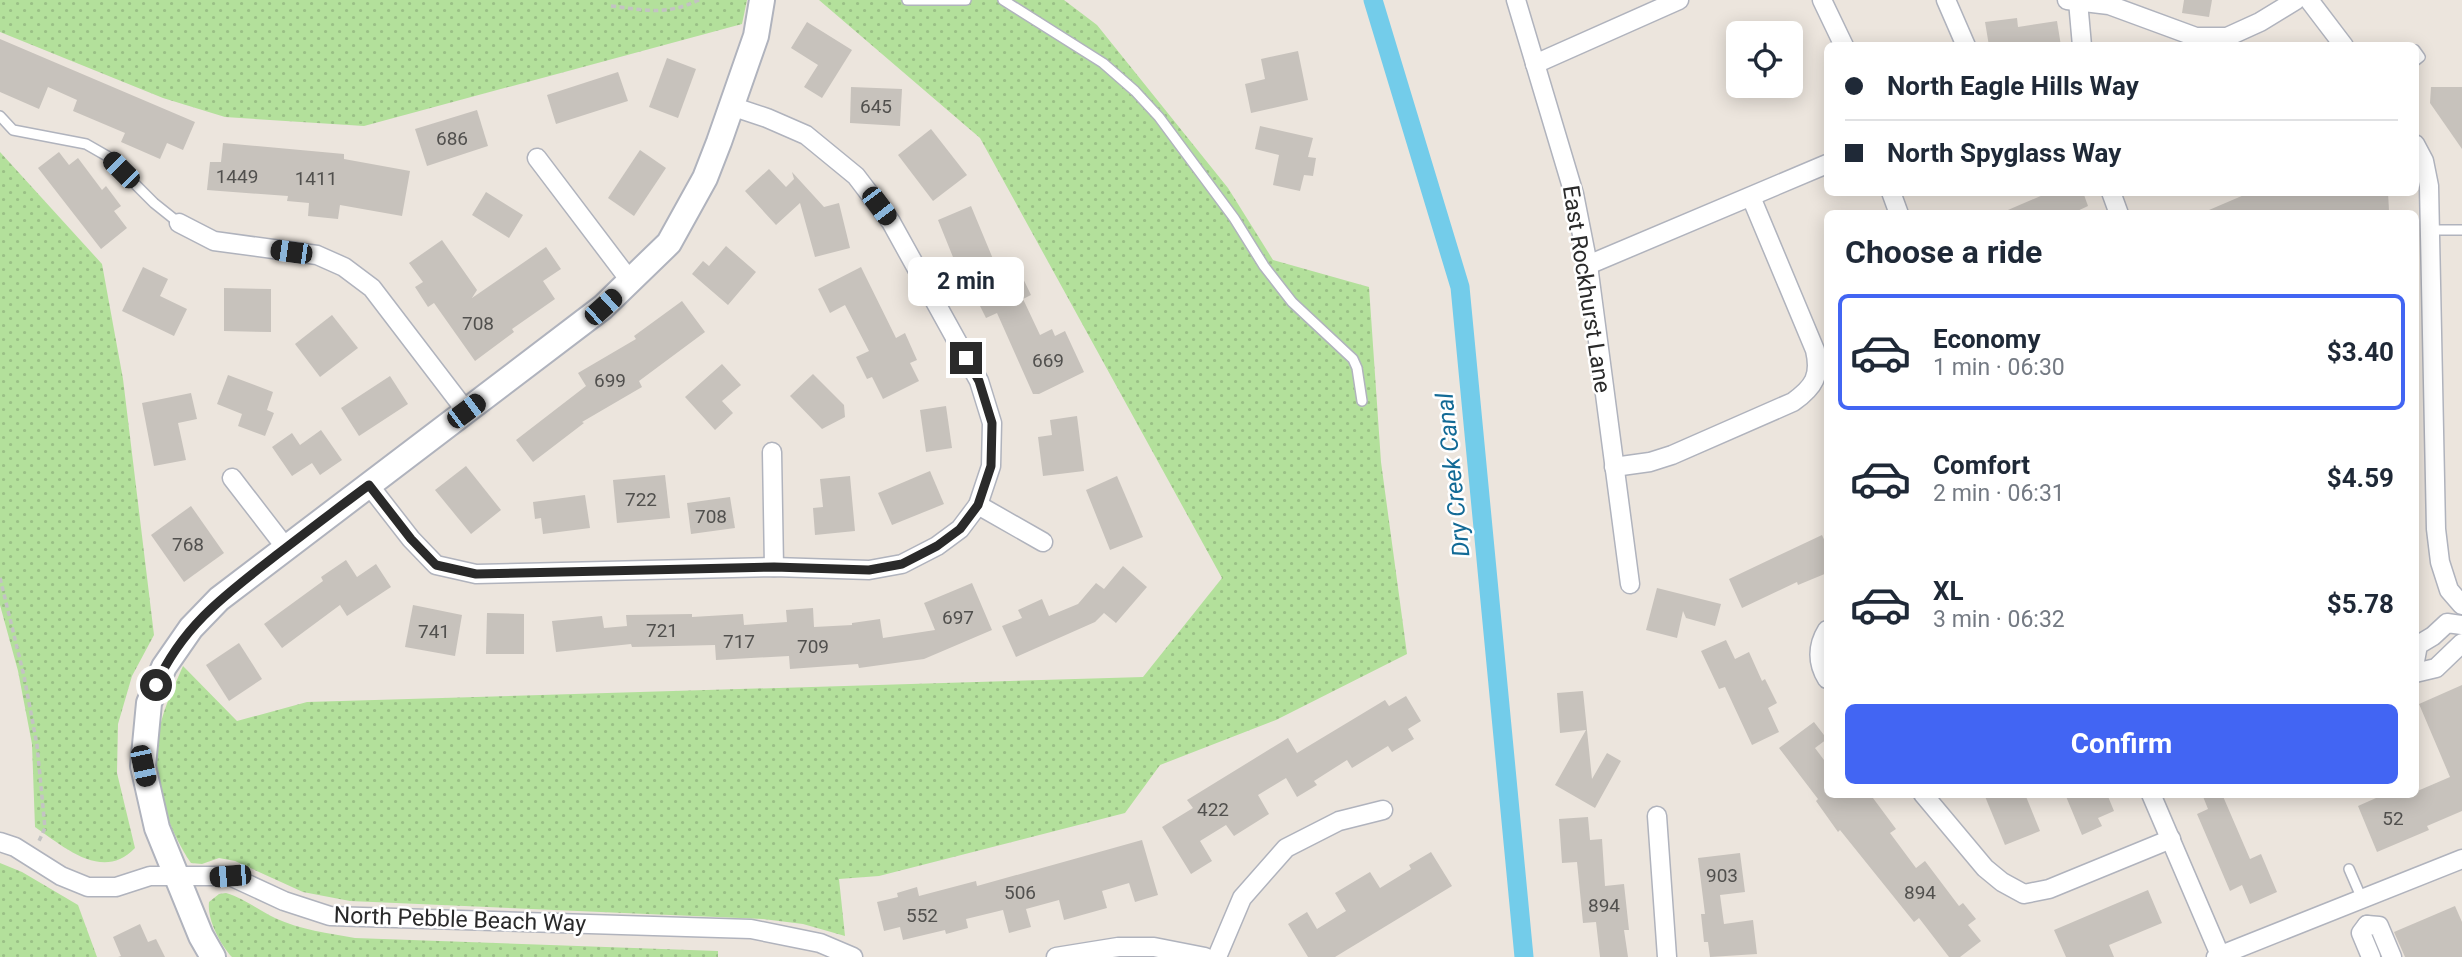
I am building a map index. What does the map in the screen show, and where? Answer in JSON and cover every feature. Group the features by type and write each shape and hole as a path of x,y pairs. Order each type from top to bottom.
{"street":[{"path":"213,957 201,936 157,828 143,766 149,703 164,667 191,628 219,599 603,307 669,243 705,178 756,36 762,0"},
{"name":"East Rockhurst Lane","path":"1516,0 1574,194 1588,265 1630,584"},
{"path":"1535,64 1679,0"},
{"path":"1822,0 1841,42"},
{"path":"2081,42 2072,1 2109,5 2196,37 2227,37 2260,22 2296,0"},
{"path":"2309,0 2341,42"},
{"path":"1949,1 1964,42"},
{"path":"369,485 411,539 436,565 476,574 774,567 869,570 902,564 937,546 960,529 978,505 991,466 992,423 979,381 891,222 856,176 806,135 731,106"},
{"path":"2419,152 2424,161 2429,186 2436,529 2440,562 2449,590 2462,605"},
{"path":"537,158 631,282"},
{"path":"1588,265 1824,165"},
{"path":"1614,467 1650,462 1672,455 1793,402 1808,391 1816,378 1818,363 1815,350 1751,197"},
{"path":"178,223 214,242 317,255 344,267 372,288 466,411"},
{"path":"772,452 774,567"},
{"path":"232,478 286,548"},
{"path":"978,505 1043,542"},
{"path":"2419,644 2447,624 2462,625"},
{"path":"1823,637 1819,662 1824,673"},
{"path":"2419,672 2436,668 2462,643"},
{"path":"1926,798 1985,868 2024,894 2049,889 2171,839"},
{"path":"2153,798 2219,956 2462,859"},
{"path":"1217,957 1242,898 1286,848 1339,821 1383,810"},
{"path":"1657,816 1667,957"},
{"name":"North Pebble Beach Way","path":"0,842 61,876 88,887 116,887 150,876 230,876 284,901 330,916 751,929 820,943 853,957"},
{"path":"2360,900 2367,925"},
{"path":"2367,925 2361,933 2371,957"},
{"path":"2367,925 2379,926 2392,957"},
{"path":"1056,957 1118,947 1154,947 1205,957"}],"lane":[{"path":"907,0 966,0"},
{"path":"1003,0 1103,63 1160,117 1234,218 1264,267 1325,335 1353,359 1362,401"},
{"path":"0,116 13,130 86,144 107,156 178,223"},
{"path":"2429,230 2462,230"},
{"path":"2349,869 2360,900"}],"path":[{"path":"611,6 662,12 682,8 699,0"},
{"path":"0,578 24,676 45,808 45,828 30,857"}],"green space":[{"path":"0,0 747,0 742,24 364,126 225,117 163,98 0,32"},
{"path":"819,0 1064,0 1097,25 1228,188 1273,260 1369,287 1381,462 1407,654 1276,720 1160,765 1125,813 879,876 839,879 845,936 803,924 763,919 350,901 303,892 235,861 219,858 202,864 191,863 168,819 157,771 158,738 162,719 183,666 237,721 307,702 1143,677 1222,578 980,138"},
{"path":"0,152 102,264 123,379 154,635 132,676 118,724 117,773 135,848 123,858 110,862 84,858 35,827 32,744 18,671 0,605"},
{"path":"0,863 22,872 78,905 97,957 0,957"},
{"path":"226,893 285,922 355,938 718,951 718,957 232,957 215,931 209,909 209,902 219,894"}],"building":[{"path":"2184,0 2212,0 2209,17 2182,13"},
{"path":"2017,18 2018,27 2057,21 2060,42 1988,42 1985,22"},
{"path":"807,22 852,50 822,98 804,87 818,65 791,48"},
{"path":"0,39 195,122 183,150 167,143 160,159 121,142 125,133 73,111 77,100 48,87 39,109 0,92"},
{"path":"1298,51 1308,100 1251,113 1245,84 1265,79 1261,59"},
{"path":"667,58 696,69 678,118 649,107"},
{"path":"618,72 628,101 556,124 547,95"},
{"path":"851,87 902,89 900,126 850,123"},
{"path":"2431,87 2462,87 2462,149 2430,103"},
{"path":"477,110 488,146 427,166 415,129"},
{"path":"1260,126 1313,138 1308,157 1316,158 1313,176 1304,175 1300,191 1273,185 1279,155 1255,149"},
{"path":"931,129 967,175 933,201 898,155"},
{"path":"223,143 344,154 344,159 410,171 402,216 340,205 338,219 308,216 309,203 287,201 288,196 207,190 210,162 221,162"},
{"path":"640,150 666,168 634,216 608,198"},
{"path":"59,152 69,165 78,158 102,190 106,186 121,206 114,211 127,228 101,249 38,168"},
{"path":"769,169 786,187 794,179 792,172 824,207 839,203 850,248 815,257 800,203 776,225 745,191"},
{"path":"486,192 523,215 509,238 472,215"},
{"path":"2041,196 2084,196 2088,206 2080,210 2008,210"},
{"path":"2242,196 2388,196 2389,210 2209,210"},
{"path":"971,206 998,271 1015,262 1031,295 1023,299 1040,335 1052,329 1055,336 1065,331 1084,372 1039,394 1033,394 997,313 986,318 960,266 957,267 938,220"},
{"path":"442,240 477,290 472,298 546,247 561,269 543,281 555,299 512,329 514,332 475,361 434,303 428,307 415,287 423,282 409,263"},
{"path":"726,246 756,272 728,305 692,274 703,261 709,266"},
{"path":"143,267 168,279 160,296 187,309 174,336 122,311"},
{"path":"861,267 896,338 905,333 917,360 910,363 919,381 883,399 872,377 867,379 856,357 869,351 845,305 830,313 818,289"},
{"path":"224,288 271,289 271,332 224,331"},
{"path":"682,301 705,332 639,381 642,387 582,422 584,423 533,462 516,440 586,386 578,373 636,339 634,336"},
{"path":"332,315 358,348 320,377 295,344"},
{"path":"722,364 741,385 722,401 733,413 715,430 685,397"},
{"path":"813,374 844,405 845,417 822,429 790,396"},
{"path":"228,375 273,392 267,410 274,413 265,436 238,426 242,414 217,404"},
{"path":"390,376 408,404 359,436 341,408"},
{"path":"191,393 197,419 178,423 186,460 154,466 142,403"},
{"path":"946,406 952,448 926,452 920,410"},
{"path":"1077,416 1084,471 1043,476 1038,437 1052,435 1050,420"},
{"path":"321,430 342,460 320,475 312,463 292,476 272,447 292,433 300,445"},
{"path":"466,466 501,510 471,534 435,490"},
{"path":"930,471 944,504 892,525 878,493"},
{"path":"665,475 670,518 617,523 613,480"},
{"path":"850,476 855,531 815,535 813,508 823,507 820,479"},
{"path":"1117,476 1143,537 1110,550 1086,490"},
{"path":"585,495 590,528 543,534 541,518 535,519 533,502"},
{"path":"730,497 735,528 691,534 687,503"},
{"path":"191,506 224,553 184,582 151,535"},
{"path":"1822,535 1824,539 1824,574 1798,585 1797,582 1742,608 1729,579"},
{"path":"346,560 357,577 376,564 391,587 347,616 340,605 282,648 264,624 323,581 321,577"},
{"path":"1123,566 1147,587 1116,623 1104,613 1095,622 1016,657 1002,626 1022,618 1018,610 1042,599 1049,616 1078,604 1096,583 1104,589"},
{"path":"972,583 992,630 924,659 859,668 858,664 790,669 789,656 716,660 715,645 632,647 631,644 556,652 552,621 602,616 604,628 627,626 626,615 692,614 692,617 743,614 744,625 787,622 786,610 813,608 814,627 852,625 880,619 883,638 935,630 924,603"},
{"path":"1657,588 1721,604 1715,626 1686,618 1683,611 1677,638 1646,630"},
{"path":"413,605 462,615 455,656 405,647"},
{"path":"487,613 524,614 524,654 486,654"},
{"path":"1726,640 1735,659 1749,652 1762,681 1765,679 1777,703 1768,708 1779,732 1752,745 1725,687 1719,689 1701,651"},
{"path":"239,643 262,679 229,701 206,665"},
{"path":"2462,685 2462,811 2427,826 2429,830 2377,852 2358,806 2376,798 2419,798 2419,790 2450,777 2419,704"},
{"path":"1583,691 1592,779 1607,753 1621,761 1595,808 1555,785 1586,730 1560,733 1557,693"},
{"path":"1406,696 1421,721 1408,729 1414,739 1392,752 1388,746 1352,768 1347,760 1314,781 1317,785 1297,797 1286,778 1258,795 1269,814 1234,836 1226,825 1200,841 1212,861 1191,874 1162,827 1193,808 1187,800 1288,738 1297,753 1385,700 1389,706"},
{"path":"1814,722 1824,735 1824,741 1815,748 1824,760 1824,798 1873,798 1896,829 1890,833 1916,868 1925,861 1959,906 1963,903 1976,919 1968,925 1981,941 1960,957 1949,957 1919,918 1914,922 1840,830 1838,832 1816,801 1818,799 1779,748"},
{"path":"1986,798 2027,798 2040,831 2005,845"},
{"path":"2067,798 2109,798 2114,811 2098,818 2102,826 2082,835"},
{"path":"2204,798 2224,798 2250,859 2261,854 2277,892 2250,904 2242,885 2230,891 2197,814 2208,809"},
{"path":"1588,817 1590,840 1602,839 1605,886 1624,884 1629,930 1624,930 1628,957 1600,957 1596,922 1583,923 1577,862 1562,863 1559,819"},
{"path":"1142,840 1158,895 1135,902 1129,883 1102,891 1107,908 1064,920 1059,900 1026,909 1031,927 1009,933 1003,910 966,919 968,928 946,934 945,930 903,940 900,927 884,931 877,902 898,897 897,893 917,887 919,896 976,881 977,886"},
{"path":"1431,852 1452,886 1335,957 1308,957 1288,924 1307,912 1317,929 1346,911 1335,893 1370,872 1380,888 1411,869 1409,865"},
{"path":"1740,853 1745,892 1720,895 1724,924 1753,920 1757,954 1710,957 1708,942 1704,942 1701,914 1705,914 1698,858"},
{"path":"2148,890 2162,923 2109,945 2114,957 2066,957 2054,930"},
{"path":"2455,906 2462,922 2462,957 2405,957 2394,932"},
{"path":"140,924 148,942 156,939 165,957 118,957 121,956 113,937"}],"waterway":[{"name":"Dry Creek Canal","path":"1373,0 1460,287 1524,957"}],"route":[{"path":"156,685 164,667 191,628 219,599 369,485 411,539 436,565 476,574 774,567 869,570 902,564 937,546 960,529 978,505 991,466 992,423 979,381 966,358"}]}
